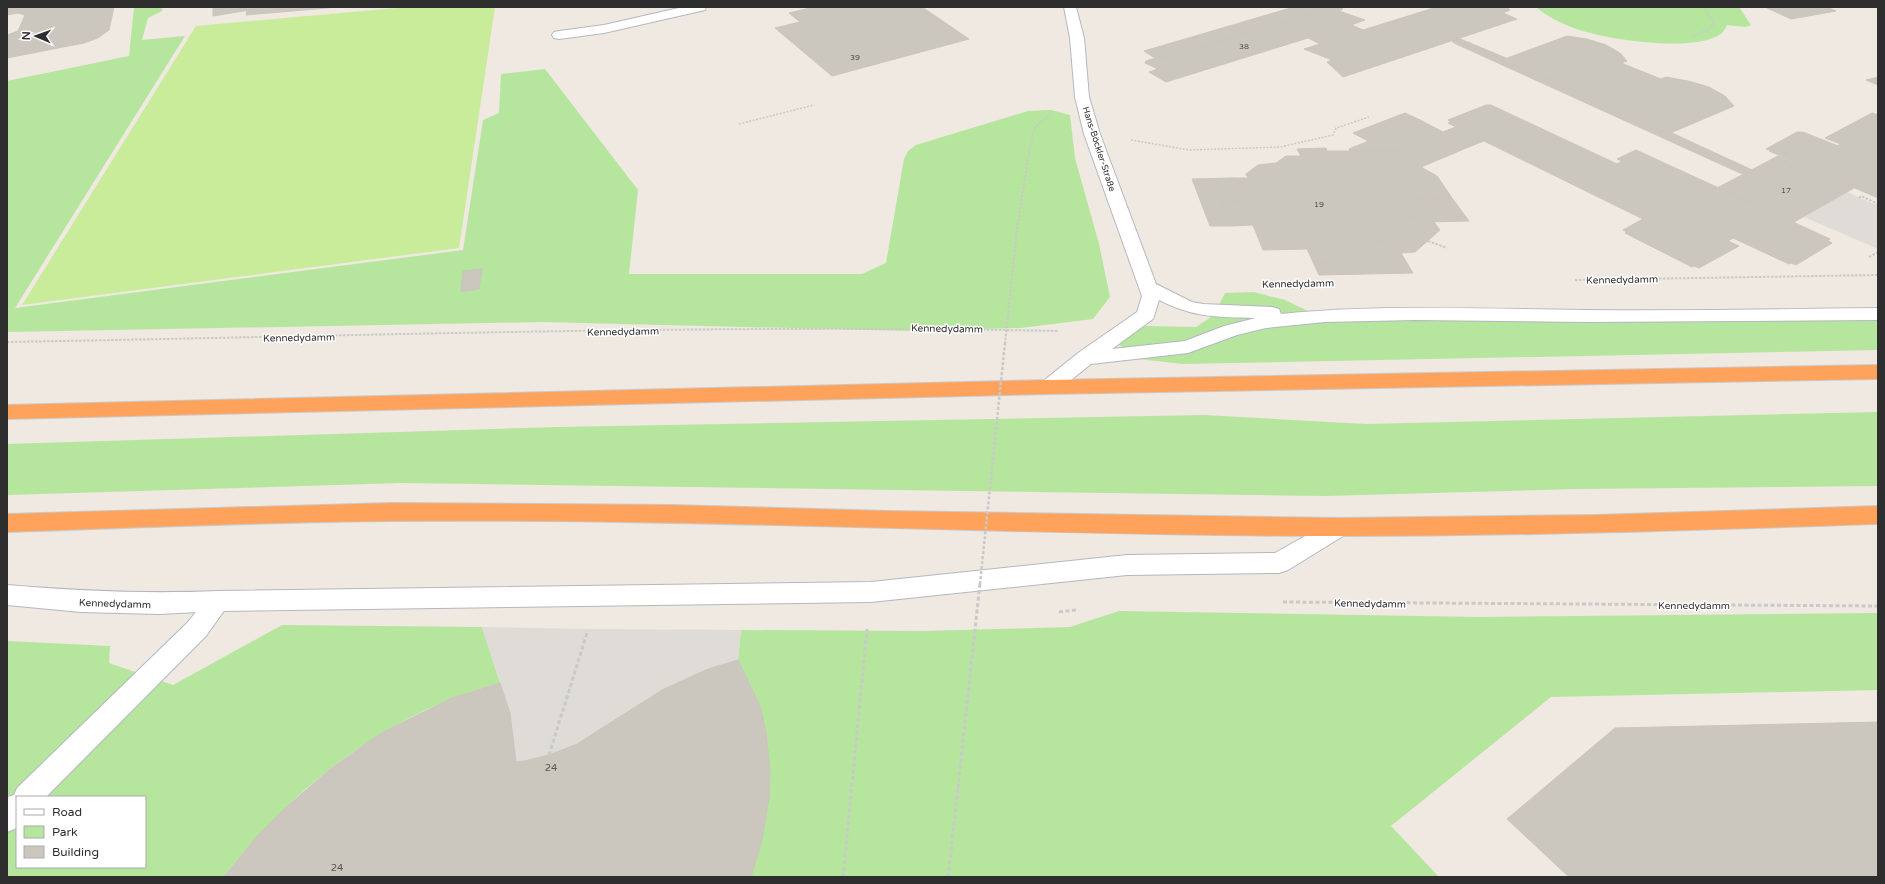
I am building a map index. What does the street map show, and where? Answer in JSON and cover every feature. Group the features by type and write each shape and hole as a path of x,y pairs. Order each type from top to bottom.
{"highway":[{"path":"7,412 1049,387 1878,372"},
{"name":"Kennedydamm","path":"7,523 398,512 671,514 889,520 1340,527 1596,524 1878,515"}],"street":[{"path":"559,35 604,29 700,7"},
{"name":"Hans-Böckler-Straße","path":"1070,7 1077,38 1082,97 1092,134 1146,286 1151,296 1146,315 1085,358"},
{"path":"1146,286 1186,306 1204,310 1325,316 1415,314 1596,316 1878,314"},
{"path":"1049,387 1085,358 1188,347 1231,330 1259,324 1325,316"},
{"name":"Kennedydamm","path":"7,595 81,602 159,604 219,600 599,594 871,592 1127,565 1278,563 1340,527"}],"lane":[{"path":"28,796 197,629 219,600"},
{"path":"7,818 16,808"}],"path":[{"path":"1693,36 1713,25 1713,20 1703,7"},
{"path":"739,124 814,105"},
{"path":"948,877 1017,229 1032,135 1035,127 1054,112"},
{"path":"1092,134 1190,150 1264,148 1280,147 1333,135 1336,128 1369,117"},
{"path":"1859,198 1861,196 1878,204"},
{"path":"1428,241 1447,248"},
{"path":"1869,257 1878,252"},
{"name":"Kennedydamm","path":"1574,280 1878,275"},
{"name":"Kennedydamm","path":"1286,283 1301,282"},
{"name":"Kennedydamm","path":"7,342 913,327 1066,331"},
{"path":"549,755 599,594"},
{"name":"Kennedydamm","path":"1280,602 1878,606"},
{"path":"1056,612 1079,610"},
{"path":"971,618 978,618"},
{"path":"843,877 867,627"}],"green space":[{"path":"134,7 162,7 162,11 148,18 142,40 185,36 15,308 463,250 483,120 499,113 501,74 545,69 638,190 629,274 862,274 886,263 904,159 908,151 916,145 1028,111 1051,110 1070,115 1075,158 1099,244 1110,297 1093,319 1021,328 911,331 543,322 7,332 7,81 129,56"},
{"path":"408,7 495,7 459,248 22,305 196,26"},
{"path":"1536,7 1739,7 1751,25 1745,27 1727,25 1722,33 1710,39 1694,42 1675,44 1654,43 1613,38 1583,31 1570,27 1546,15"},
{"path":"1254,292 1285,300 1331,322 1417,320 1588,322 1878,319 1878,350 1183,364 1139,359 1118,344 1143,326 1196,327 1214,315 1225,293"},
{"path":"1878,412 1878,486 1577,489 1324,496 401,483 7,495 7,444 558,427 1205,415 1366,424"},
{"path":"1119,611 1478,617 1878,613 1878,690 1551,697 1391,826 1439,877 751,877 762,839 769,798 770,771 766,731 760,706 738,660 741,630 922,631 1070,627"},
{"path":"282,625 482,627 500,683 459,696 420,713 382,733 346,757 312,783 281,812 251,844 224,877 7,877 7,641 110,646 109,663 173,685"}],"shaded area":[{"path":"1847,192 1878,206 1878,249 1804,217"},
{"path":"482,627 741,630 738,660 708,669 662,690 603,729 569,748 549,755 516,762 510,713"}],"building":[{"path":"7,7 114,7 109,30 98,38 84,43 7,58 7,35 18,31 25,15 18,13 7,15"},
{"path":"213,7 268,7 213,16"},
{"path":"268,7 338,7 246,15 247,11"},
{"path":"814,7 922,7 969,39 832,76 775,28 800,22 789,13"},
{"path":"1294,7 1340,7 1343,9 1339,11 1365,20 1351,25 1345,22 1351,20 1332,11 1327,13 1322,10 1165,58 1162,56 1155,58 1144,51"},
{"path":"1437,7 1507,7 1510,10 1498,15 1494,13 1349,61 1344,58 1339,60 1319,49 1326,47 1308,38 1166,82 1149,72 1158,69 1145,63 1146,61 1155,58 1162,56 1165,58 1322,10 1327,13 1332,11 1351,20 1345,22 1363,30"},
{"path":"1765,7 1827,7 1836,11 1791,19"},
{"path":"1494,13 1498,15 1503,13 1517,19 1343,77 1327,62 1332,60 1304,49 1320,44 1326,47 1319,49 1339,60 1344,58 1349,61"},
{"path":"1567,36 1587,39 1606,45 1620,53 1627,61 1621,63 1661,79 1666,77 1709,87 1725,96 1734,106 1668,134 1601,104 1603,103 1502,60"},
{"path":"1458,38 1506,58 1502,60 1603,103 1601,104 1668,134 1672,133 1752,170 1744,174 1740,173 1452,41"},
{"path":"1878,77 1878,85 1866,80"},
{"path":"1486,105 1491,105 1617,164 1622,161 1617,159 1636,150 1830,239 1828,241 1832,243 1796,265 1791,263 1789,264 1733,238 1728,241 1739,246 1699,268 1694,266 1692,267 1625,233 1627,232 1623,230 1643,219 1484,141 1476,144 1448,130 1456,127 1448,123 1451,122 1448,120"},
{"path":"1405,113 1420,120 1368,141 1353,133"},
{"path":"1872,113 1878,115 1878,162 1837,146 1841,144 1825,138"},
{"path":"1420,120 1443,132 1448,130 1476,144 1421,167 1437,176 1452,198 1432,199 1399,151 1350,151 1349,149"},
{"path":"1797,132 1803,132 1878,162 1878,198 1766,149"},
{"path":"1326,148 1327,151 1399,151 1432,199 1412,199 1416,207 1407,215 1426,222 1434,222 1440,230 1415,252 1401,253 1398,248 1379,240 1369,248 1350,249 1357,261 1313,262 1307,249 1263,250 1253,225 1231,226 1222,202 1242,202 1239,192 1248,185 1232,178 1248,178 1246,174 1258,165 1276,163 1286,156 1301,156 1297,149"},
{"path":"1778,156 1854,188 1794,222 1717,188"},
{"path":"1232,178 1248,185 1239,192 1242,202 1222,202 1231,226 1210,226 1192,179"},
{"path":"1452,198 1469,221 1426,222 1407,215 1416,207 1412,199"},
{"path":"1379,240 1398,248 1413,273 1319,275 1313,262 1357,261 1350,249 1369,248"},
{"path":"482,269 479,289 461,292 463,271"},
{"path":"738,660 760,706 766,731 770,771 769,798 762,840 751,877 224,877 257,836 284,809 329,770 372,739 452,698 500,683 510,713 516,762 524,761 549,755 577,744 662,690 708,669"},
{"path":"1878,722 1878,877 1800,877 1615,728"},
{"path":"1615,728 1800,877 1569,877 1507,819"}]}
